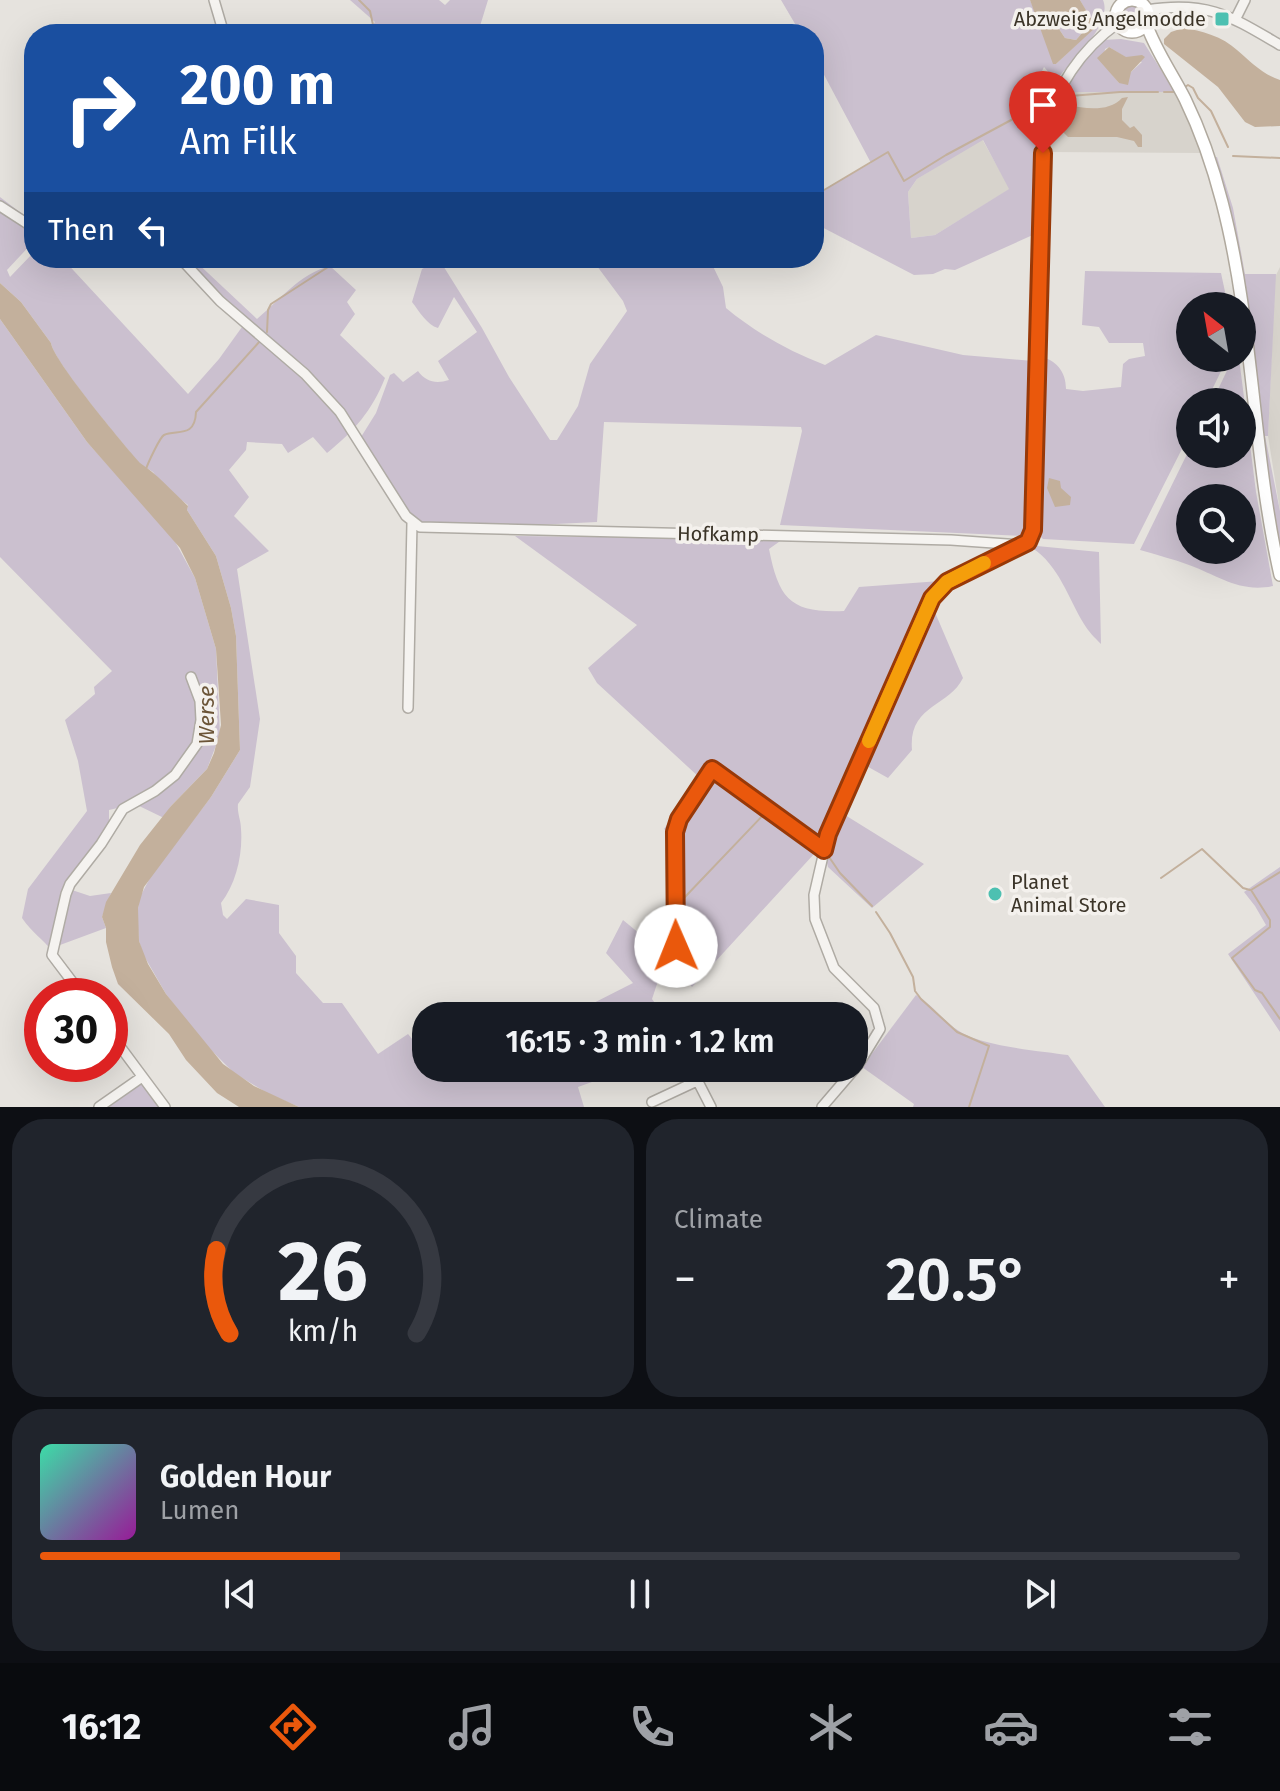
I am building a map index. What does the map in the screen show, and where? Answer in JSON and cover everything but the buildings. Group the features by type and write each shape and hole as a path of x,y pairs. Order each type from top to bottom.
{"main road":[{"path":"1156,48 1135,31 1125,30 1118,23 1116,13 1120,2 1136,0 1147,10 1146,23 1193,117 1223,203 1238,276 1267,509 1280,575"},
{"path":"1135,31 1146,23"}],"street":[{"path":"214,0 221,24"},
{"path":"1237,16 1245,0"},
{"path":"1147,10 1163,5 1197,3 1237,16 1280,45"},
{"path":"822,1107 873,1045 880,1029 874,1008 834,968 815,919 814,895 828,834 932,598 947,582 1024,545 1033,530 1043,132 1051,107 1075,63 1118,23"},
{"path":"0,206 24,222"},
{"path":"189,268 220,301 305,374 340,412 412,523 408,708"},
{"name":"Hofkamp","path":"412,523 429,528 920,539 1024,545"},
{"path":"69,978 52,955 66,894 123,809 155,791 175,775 193,751 201,720 200,701 191,677"},
{"path":"679,975 674,916 677,890 675,832 679,819 712,769 824,850"},
{"path":"128,1058 165,1107"},
{"path":"99,1107 142,1077"},
{"path":"652,1102 695,1082"},
{"path":"698,1082 711,1107"}],"shaded area":[{"path":"350,0 439,0 445,5 450,0 488,0 481,24 374,24 375,22"},
{"path":"781,0 1030,0 1056,64 1095,27 1080,0 1103,0 1105,9 1102,19 1082,51 1059,77 1051,75 1044,67 1039,77 1053,89 1036,160 1035,234 955,270 914,275 824,228 824,191 871,163 824,75 824,24 795,24","holes":["983,140 1009,189 935,235 911,238 908,192 917,179"]},
{"path":"1030,0 1080,0 1096,27 1053,64","holes":["1062,11 1082,29 1076,40 1065,38 1059,29 1057,17"]},
{"path":"1127,4 1137,4 1144,11 1144,21 1137,28 1127,28 1120,21 1120,11"},
{"path":"1063,11 1082,29 1076,40 1065,38 1059,29 1057,17"},
{"path":"1183,28 1225,41 1262,71 1280,80 1280,126 1255,127 1245,122 1218,87 1164,44 1164,39 1171,32"},
{"path":"1103,40 1144,43 1175,92 1061,92 1082,60","holes":["1109,47 1125,57 1142,62 1119,83 1103,63 1105,49"]},
{"path":"1109,47 1126,57 1145,57 1131,72 1128,85 1119,83 1097,58"},
{"path":"1061,92 1175,92 1201,153 1048,152 1050,124"},
{"path":"1128,97 1122,109 1122,120 1142,135 1142,147 1134,141 1117,137 1068,137 1061,130 1063,108 1068,105 1104,107"},
{"path":"982,139 1010,189 935,235 911,238 908,192 917,179"},
{"path":"1212,157 1217,157 1233,208 1245,274 1276,274 1268,436 1265,436 1280,511 1280,556 1256,415 1256,388 1251,388 1249,372 1256,372 1256,292 1235,292"},
{"path":"0,197 24,215 24,252 7,270 10,277 24,262 24,268 71,268 188,394 242,327 250,323 194,268 203,268 257,319 299,281 324,268 332,268 356,290 347,302 355,314 340,335 385,378 368,410 327,453 313,437 288,453 282,444 247,442 246,450 229,470 249,497 234,516 269,551 237,569 260,719 250,787 238,804 240,858 231,887 221,903 223,915 227,919 246,899 279,905 279,933 296,956 296,973 323,1003 342,1003 378,1054 408,1034 412,1039 412,1082 592,1082 578,1087 584,1107 299,1107 267,1093 234,1073 202,1041 166,994 139,941 139,899 152,874 211,797 240,750 236,636 231,608 216,556 187,510 188,505 140,464 105,422 21,302 0,283"},
{"path":"1280,267 1280,511 1268,436 1275,277"},
{"path":"444,268 550,440 557,440 578,406 590,364 627,311 598,268 714,268 723,287 726,308 773,341 825,365 876,335 963,355 1033,361 1028,462 1030,528 1027,539 1024,536 780,525 801,427 604,422 597,522 515,526 422,524 408,513 361,437 376,413 390,375 394,373 403,382 418,371 432,381 449,380 438,361 477,332 454,297 438,328 430,324 412,302 422,269"},
{"path":"1085,271 1221,273 1225,292 1176,292 1176,372 1221,372 1213,388 1176,388 1176,461 1134,544 1043,539 1037,533 1039,356 1059,367 1066,389 1083,391 1121,387 1123,364 1129,359 1145,356 1143,343 1109,343 1099,327 1082,325"},
{"path":"0,283 21,302 105,422 140,463 188,506 187,510 216,556 236,636 240,750 211,797 144,887 138,908 139,941 148,964 166,994 223,1064 254,1086 299,1107 239,1107 217,1093 186,1060 169,1034 128,994 128,978 116,978 102,917 106,902 140,845 171,806 207,769 214,753 221,725 216,649 195,578 180,548 87,442 0,319"},
{"path":"0,319 87,442 172,536 195,578 216,649 220,735 207,769 171,806 164,818 135,804 109,810 109,826 71,877 72,890 90,896 111,893 102,917 106,928 60,945 53,952 22,918 28,889 87,811 78,761 65,720 95,694 94,687 112,671 0,557"},
{"path":"1226,372 1241,372 1243,388 1219,388"},
{"path":"1180,468 1253,468 1255,484 1176,484 1176,561 1140,550"},
{"path":"1049,478 1060,481 1061,488 1071,497 1070,505 1055,507 1047,488"},
{"path":"1256,492 1273,586 1250,587 1185,564 1256,564"},
{"path":"515,536 783,539 769,549 783,592 800,606 826,611 844,611 859,587 940,581 926,598 826,830 819,858 814,854 692,987 682,968 678,946 681,909 679,841 664,829 700,778 597,683 588,668 637,625"},
{"path":"1027,547 1099,552 1101,644 1086,627 1056,573 1041,555 1032,548 1003,560 939,597 934,610 963,678 957,688 916,724 912,750 888,778 863,764 936,598 948,585"},
{"path":"845,815 924,864 872,908 828,867 825,855 839,816"},
{"path":"1280,867 1280,1032 1228,954 1266,925 1244,892"},
{"path":"623,920 651,943 654,966 662,969 652,999 654,1002 596,1002 633,983 606,953"},
{"path":"916,995 953,1027 981,1041 1068,1055 1105,1107 913,1107 914,1104 868,1071 868,1059"},
{"path":"138,1083 143,1083 161,1107 105,1107"}],"waterway":[{"path":"359,0 370,11 373,24"},
{"path":"1185,87 1193,88 1211,111 1228,147"},
{"path":"1061,93 1070,96 1158,92"},
{"path":"1164,92 1175,92"},
{"path":"824,190 888,152 904,181 1013,119 1051,93"},
{"path":"1233,156 1280,158"},
{"path":"267,332 271,304 327,268"},
{"path":"146,469 162,437 189,430 196,412 260,341"},
{"path":"773,805 818,838"},
{"path":"684,898 766,812"},
{"path":"1161,878 1202,849 1243,888 1250,890"},
{"path":"827,854 840,873 872,906"},
{"path":"1280,872 1251,890 1270,920 1270,927 1232,958 1280,1019"},
{"path":"876,912 913,977 915,991 921,999 957,1032 989,1046 969,1107"}],"slow traffic":[{"path":"869,741 932,598 947,582 984,563"}],"place":[{"name":"Abzweig Angelmodde","path":"1222,19"},
{"name":"Planet Animal Store","path":"995,894"}],"route":[{"path":"676,946 675,832 679,819 712,769 824,850 828,834 932,598 947,582 1028,542 1033,530 1043,153"}],"water label":[{"name":"Werse","path":"206,715"}]}
